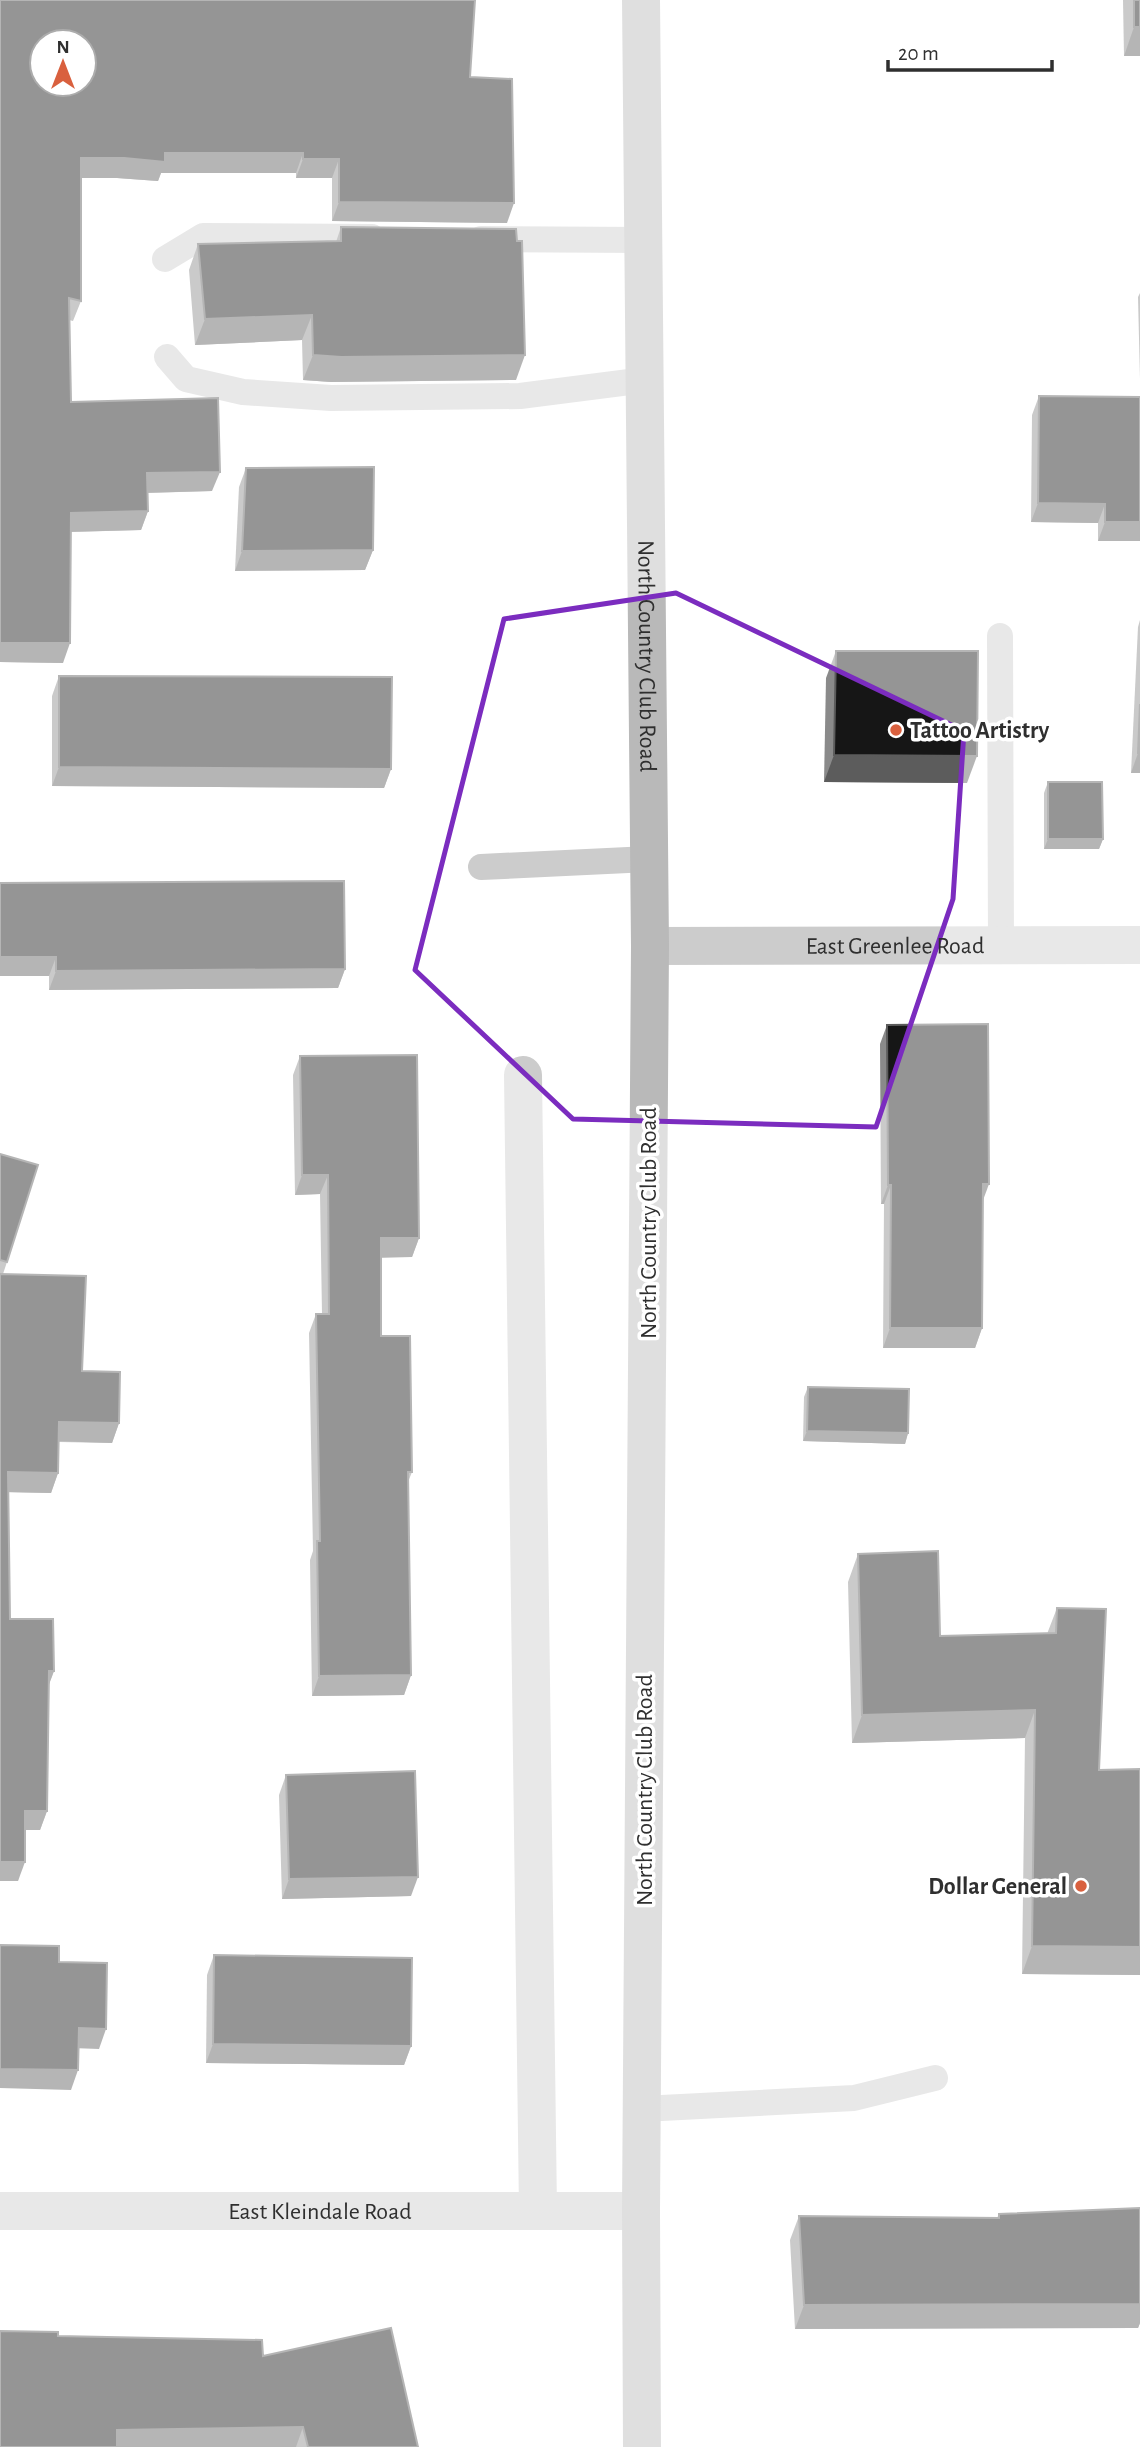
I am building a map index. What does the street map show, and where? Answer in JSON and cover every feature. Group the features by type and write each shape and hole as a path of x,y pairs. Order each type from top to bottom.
{"main road":[{"name":"North Country Club Road","path":"641,0 650,946 641,2211 642,2447"}],"street":[{"name":"East Greenlee Road","path":"650,946 1140,945"},
{"path":"523,1075 538,2211"},
{"name":"East Kleindale Road","path":"0,2211 641,2211"}],"lane":[{"path":"165,259 203,236 396,237"},
{"path":"451,238 643,240"},
{"path":"167,357 186,379 243,392 331,398 520,396 645,380"},
{"path":"1000,636 1001,945"},
{"path":"481,867 649,859"},
{"path":"642,2109 854,2098 935,2078"}],"highlighted area":[{"path":"676,593 964,731 953,899 876,1127 573,1119 415,970 504,619"}],"building":[{"path":"0,0 475,0 470,77 512,79 514,203 339,202 339,159 303,159 303,153 165,153 165,162 81,158 81,301 69,298 71,402 218,398 220,472 147,473 148,511 71,513 70,643 0,643"},
{"path":"1134,0 1140,0 1140,27 1134,27"},
{"path":"341,227 516,229 517,241 522,241 525,355 313,355 312,315 205,319 198,244 341,241"},
{"path":"1039,396 1140,397 1140,522 1105,522 1105,504 1038,503"},
{"path":"374,467 373,550 242,551 246,468"},
{"name":"Tattoo Artistry","path":"836,651 978,651 977,756 834,755"},
{"path":"59,676 392,677 391,769 59,767"},
{"path":"1140,704 1140,753 1138,753"},
{"path":"1048,782 1102,782 1103,839 1048,839"},
{"path":"344,881 345,969 56,971 56,957 0,957 0,883"},
{"path":"988,1024 989,1184 983,1184 982,1328 890,1328 891,1185 888,1185 887,1025"},
{"path":"417,1055 419,1238 381,1238 381,1336 410,1336 412,1472 408,1472 411,1675 319,1676 317,1541 320,1541 316,1314 329,1314 328,1175 302,1175 300,1056"},
{"path":"0,1154 38,1165 7,1262 0,1260"},
{"path":"0,1274 86,1276 82,1371 120,1372 119,1423 59,1422 58,1473 8,1472 10,1619 53,1619 54,1671 49,1671 47,1811 25,1811 25,1862 0,1862"},
{"path":"808,1387 909,1389 908,1433 807,1431"},
{"path":"938,1551 940,1636 1056,1633 1057,1608 1106,1609 1099,1770 1140,1769 1140,1947 1032,1946 1035,1710 862,1715 858,1554"},
{"path":"415,1771 418,1877 289,1879 286,1775"},
{"path":"0,1945 59,1946 59,1962 107,1963 106,2029 79,2028 78,2070 0,2069"},
{"path":"214,1955 412,1958 411,2046 213,2044"},
{"path":"1140,2208 1140,2304 804,2305 799,2216 999,2218 999,2214"},
{"path":"391,2328 418,2447 308,2447 303,2427 117,2430 117,2447 0,2447 0,2331 58,2332 58,2336 262,2340 263,2356"}],"place":[{"name":"Tattoo Artistry","path":"896,730"},
{"name":"Dollar General","path":"1081,1886"}]}
